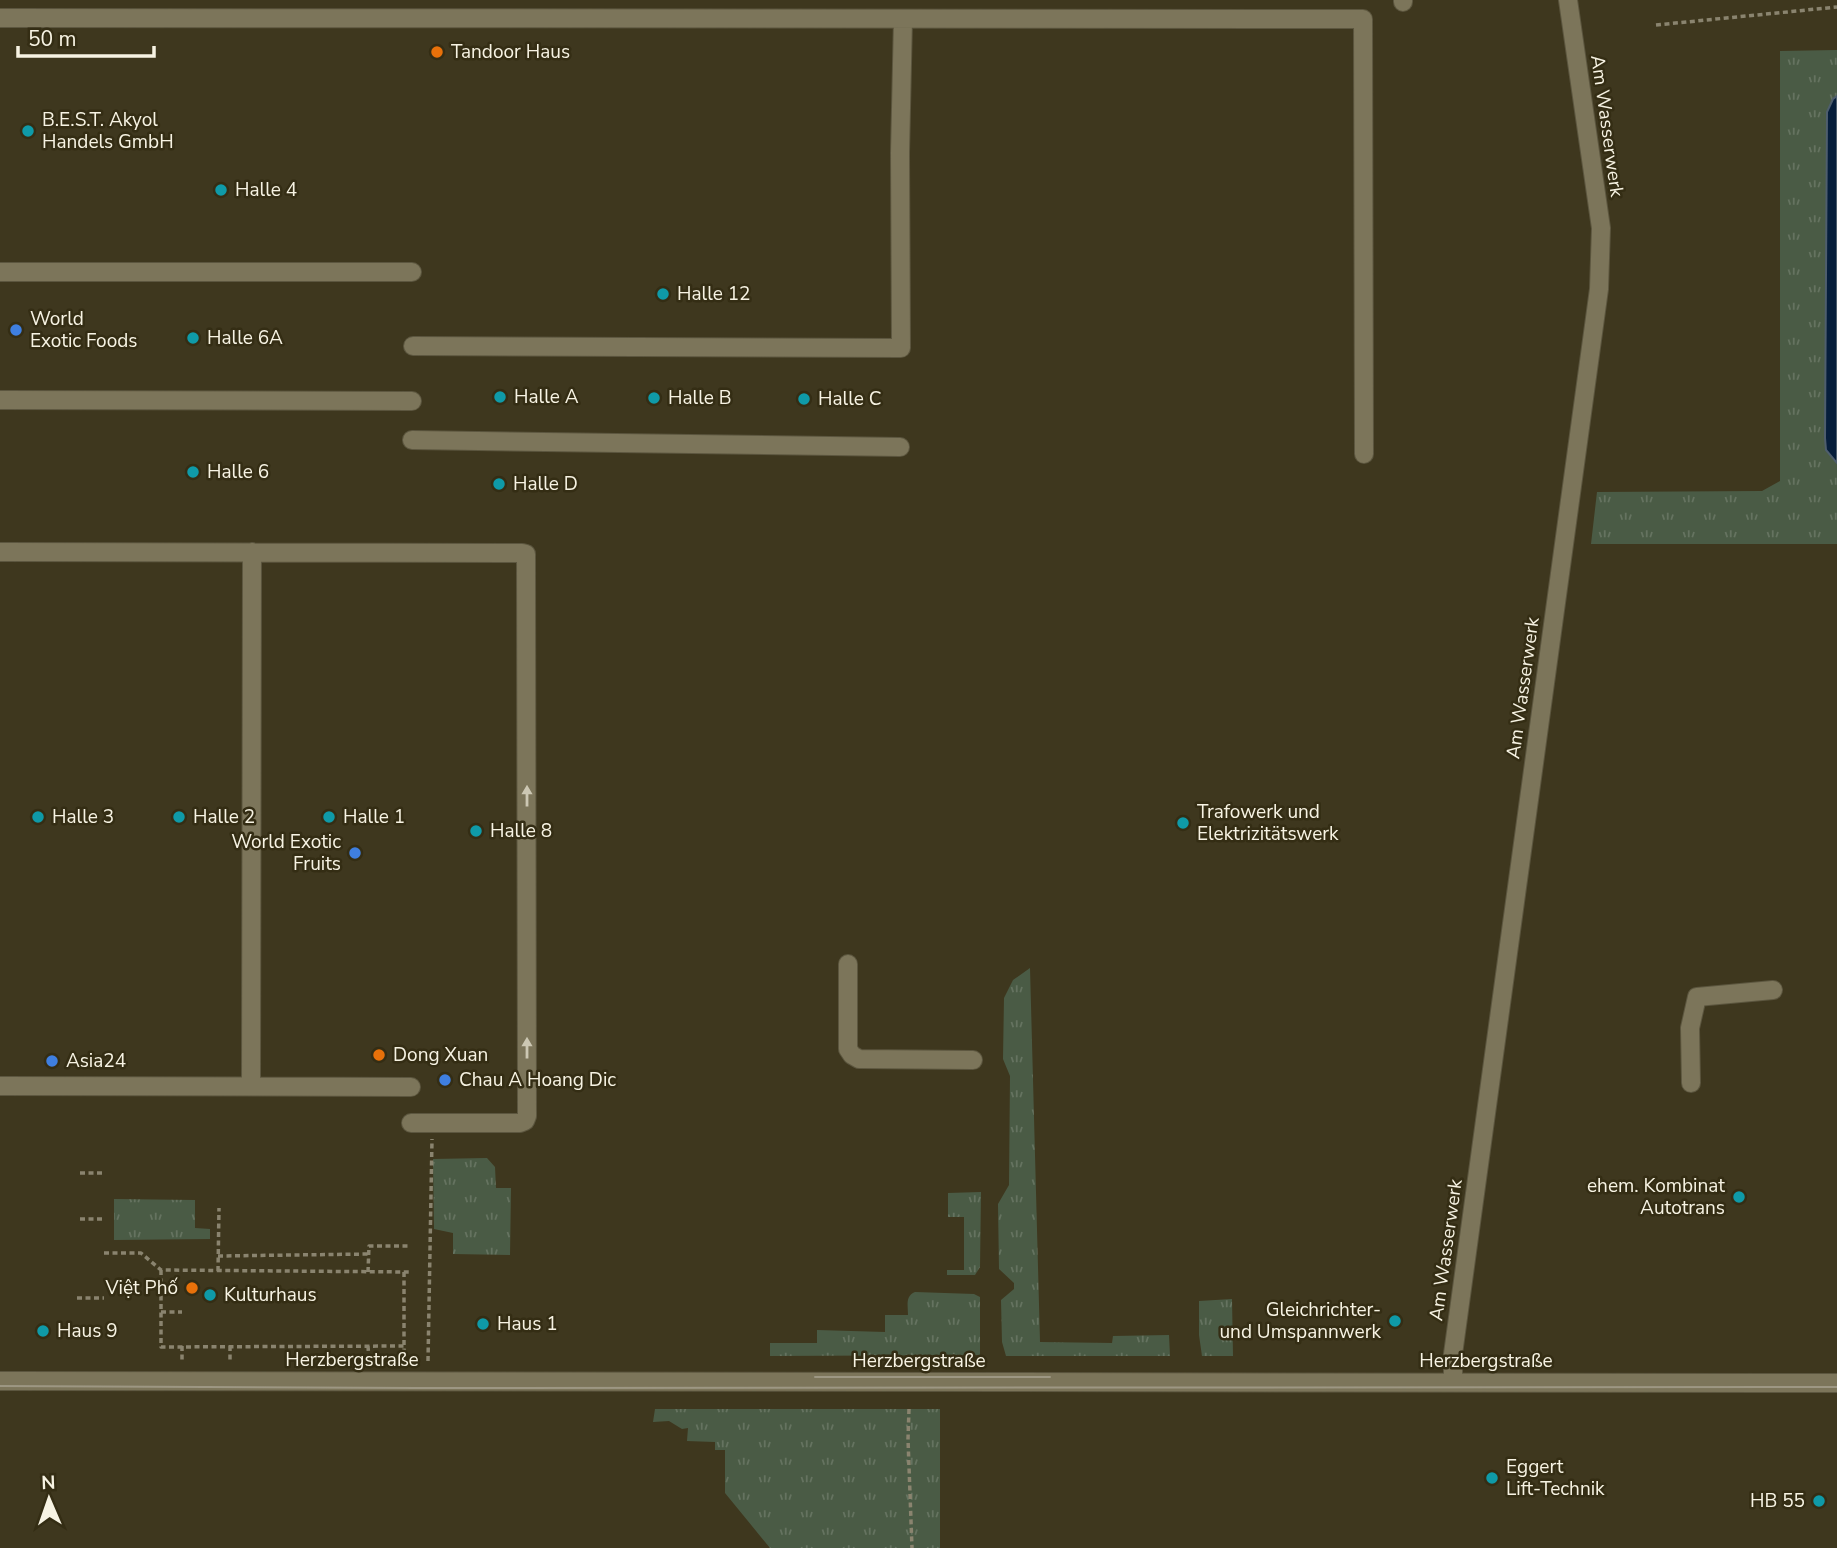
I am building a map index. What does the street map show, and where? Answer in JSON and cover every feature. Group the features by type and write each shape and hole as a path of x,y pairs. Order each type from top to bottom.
{"street":[{"path":"1163,0 1164,19"},
{"name":"Am Wasserwerk","path":"1453,1382 1456,1326 1599,289 1601,228 1568,0"},
{"path":"0,18 1363,19 1364,454"},
{"path":"412,346 901,348 900,153 903,19"},
{"path":"0,272 412,272"},
{"path":"0,400 412,401"},
{"path":"412,440 900,447"},
{"path":"0,552 526,554 527,1116 525,1121 520,1123 411,1122"},
{"path":"251,1086 253,552"},
{"path":"848,964 848,1049 852,1055 859,1059 973,1060"},
{"path":"1691,1083 1690,1028 1697,997 1773,990"},
{"path":"0,1086 411,1087"},
{"name":"Herzbergstraße","path":"0,1381 1837,1382"}],"path":[{"path":"1656,25 1837,8"},
{"path":"428,1361 432,1122"},
{"path":"80,1173 104,1173"},
{"path":"218,1271 219,1208"},
{"path":"80,1219 104,1219"},
{"path":"368,1272 369,1246 410,1246"},
{"path":"104,1253 141,1253 161,1270 390,1274 410,1272"},
{"path":"218,1256 369,1254"},
{"path":"161,1270 161,1347 404,1346"},
{"path":"404,1272 404,1361"},
{"path":"77,1298 104,1298"},
{"path":"161,1312 182,1312"},
{"path":"182,1346 182,1361"},
{"path":"230,1346 230,1361"},
{"path":"368,1346 369,1361"},
{"path":"909,1409 912,1548"}],"green space":[{"path":"1837,50 1837,96 1827,112 1825,438 1827,450 1837,463 1837,544 1591,544 1597,492 1762,491 1780,481 1780,51"},
{"path":"1030,968 1040,1342 1112,1343 1113,1336 1169,1335 1170,1356 1006,1356 1002,1342 1001,1300 1014,1289 1014,1283 999,1269 998,1204 1009,1185 1010,1076 1003,1059 1004,998 1013,980"},
{"path":"487,1158 495,1167 496,1188 511,1188 510,1255 453,1254 453,1233 434,1229 433,1159"},
{"path":"981,1192 980,1267 975,1275 947,1275 947,1270 964,1270 964,1217 948,1217 948,1193"},
{"path":"114,1199 195,1200 195,1228 210,1229 210,1239 114,1240"},
{"path":"915,1292 974,1294 980,1297 980,1355 770,1356 770,1343 817,1343 817,1330 885,1332 885,1315 908,1315 908,1299"},
{"path":"1232,1299 1233,1356 1202,1356 1199,1301"},
{"path":"655,1409 940,1409 940,1548 770,1548 725,1493 725,1450 715,1450 715,1442 687,1441 688,1428 682,1429 669,1421 653,1422"}],"water":[{"path":"1837,96 1837,463 1826,450 1825,438 1827,112"}],"tram line":[{"path":"815,1377 1050,1377"},
{"path":"0,1386 1837,1387"}],"place":[{"name":"Tandoor Haus","path":"437,52"},
{"name":"B.E.S.T. Akyol Handels GmbH","path":"28,131"},
{"name":"Halle 4","path":"221,190"},
{"name":"Halle 12","path":"663,294"},
{"name":"World Exotic Foods","path":"16,330"},
{"name":"Halle 6A","path":"193,338"},
{"name":"Halle A","path":"500,397"},
{"name":"Halle B","path":"654,398"},
{"name":"Halle C","path":"804,399"},
{"name":"Halle 6","path":"193,472"},
{"name":"Halle D","path":"499,484"},
{"name":"Halle 3","path":"38,817"},
{"name":"Halle 2","path":"179,817"},
{"name":"Halle 1","path":"329,817"},
{"name":"Trafowerk und Elektrizitätswerk","path":"1183,823"},
{"name":"Halle 8","path":"476,831"},
{"name":"World Exotic Fruits","path":"355,853"},
{"name":"Dong Xuan","path":"379,1055"},
{"name":"Asia24","path":"52,1061"},
{"name":"Chau A Hoang Dic","path":"445,1080"},
{"name":"ehem. Kombinat Autotrans","path":"1739,1197"},
{"name":"Việt Phố","path":"192,1288"},
{"name":"Kulturhaus","path":"210,1295"},
{"name":"Gleichrichter- und Umspannwerk","path":"1395,1321"},
{"name":"Haus 1","path":"483,1324"},
{"name":"Haus 9","path":"43,1331"},
{"name":"Eggert Lift-Technik","path":"1492,1478"},
{"name":"HB 55","path":"1819,1501"}]}
